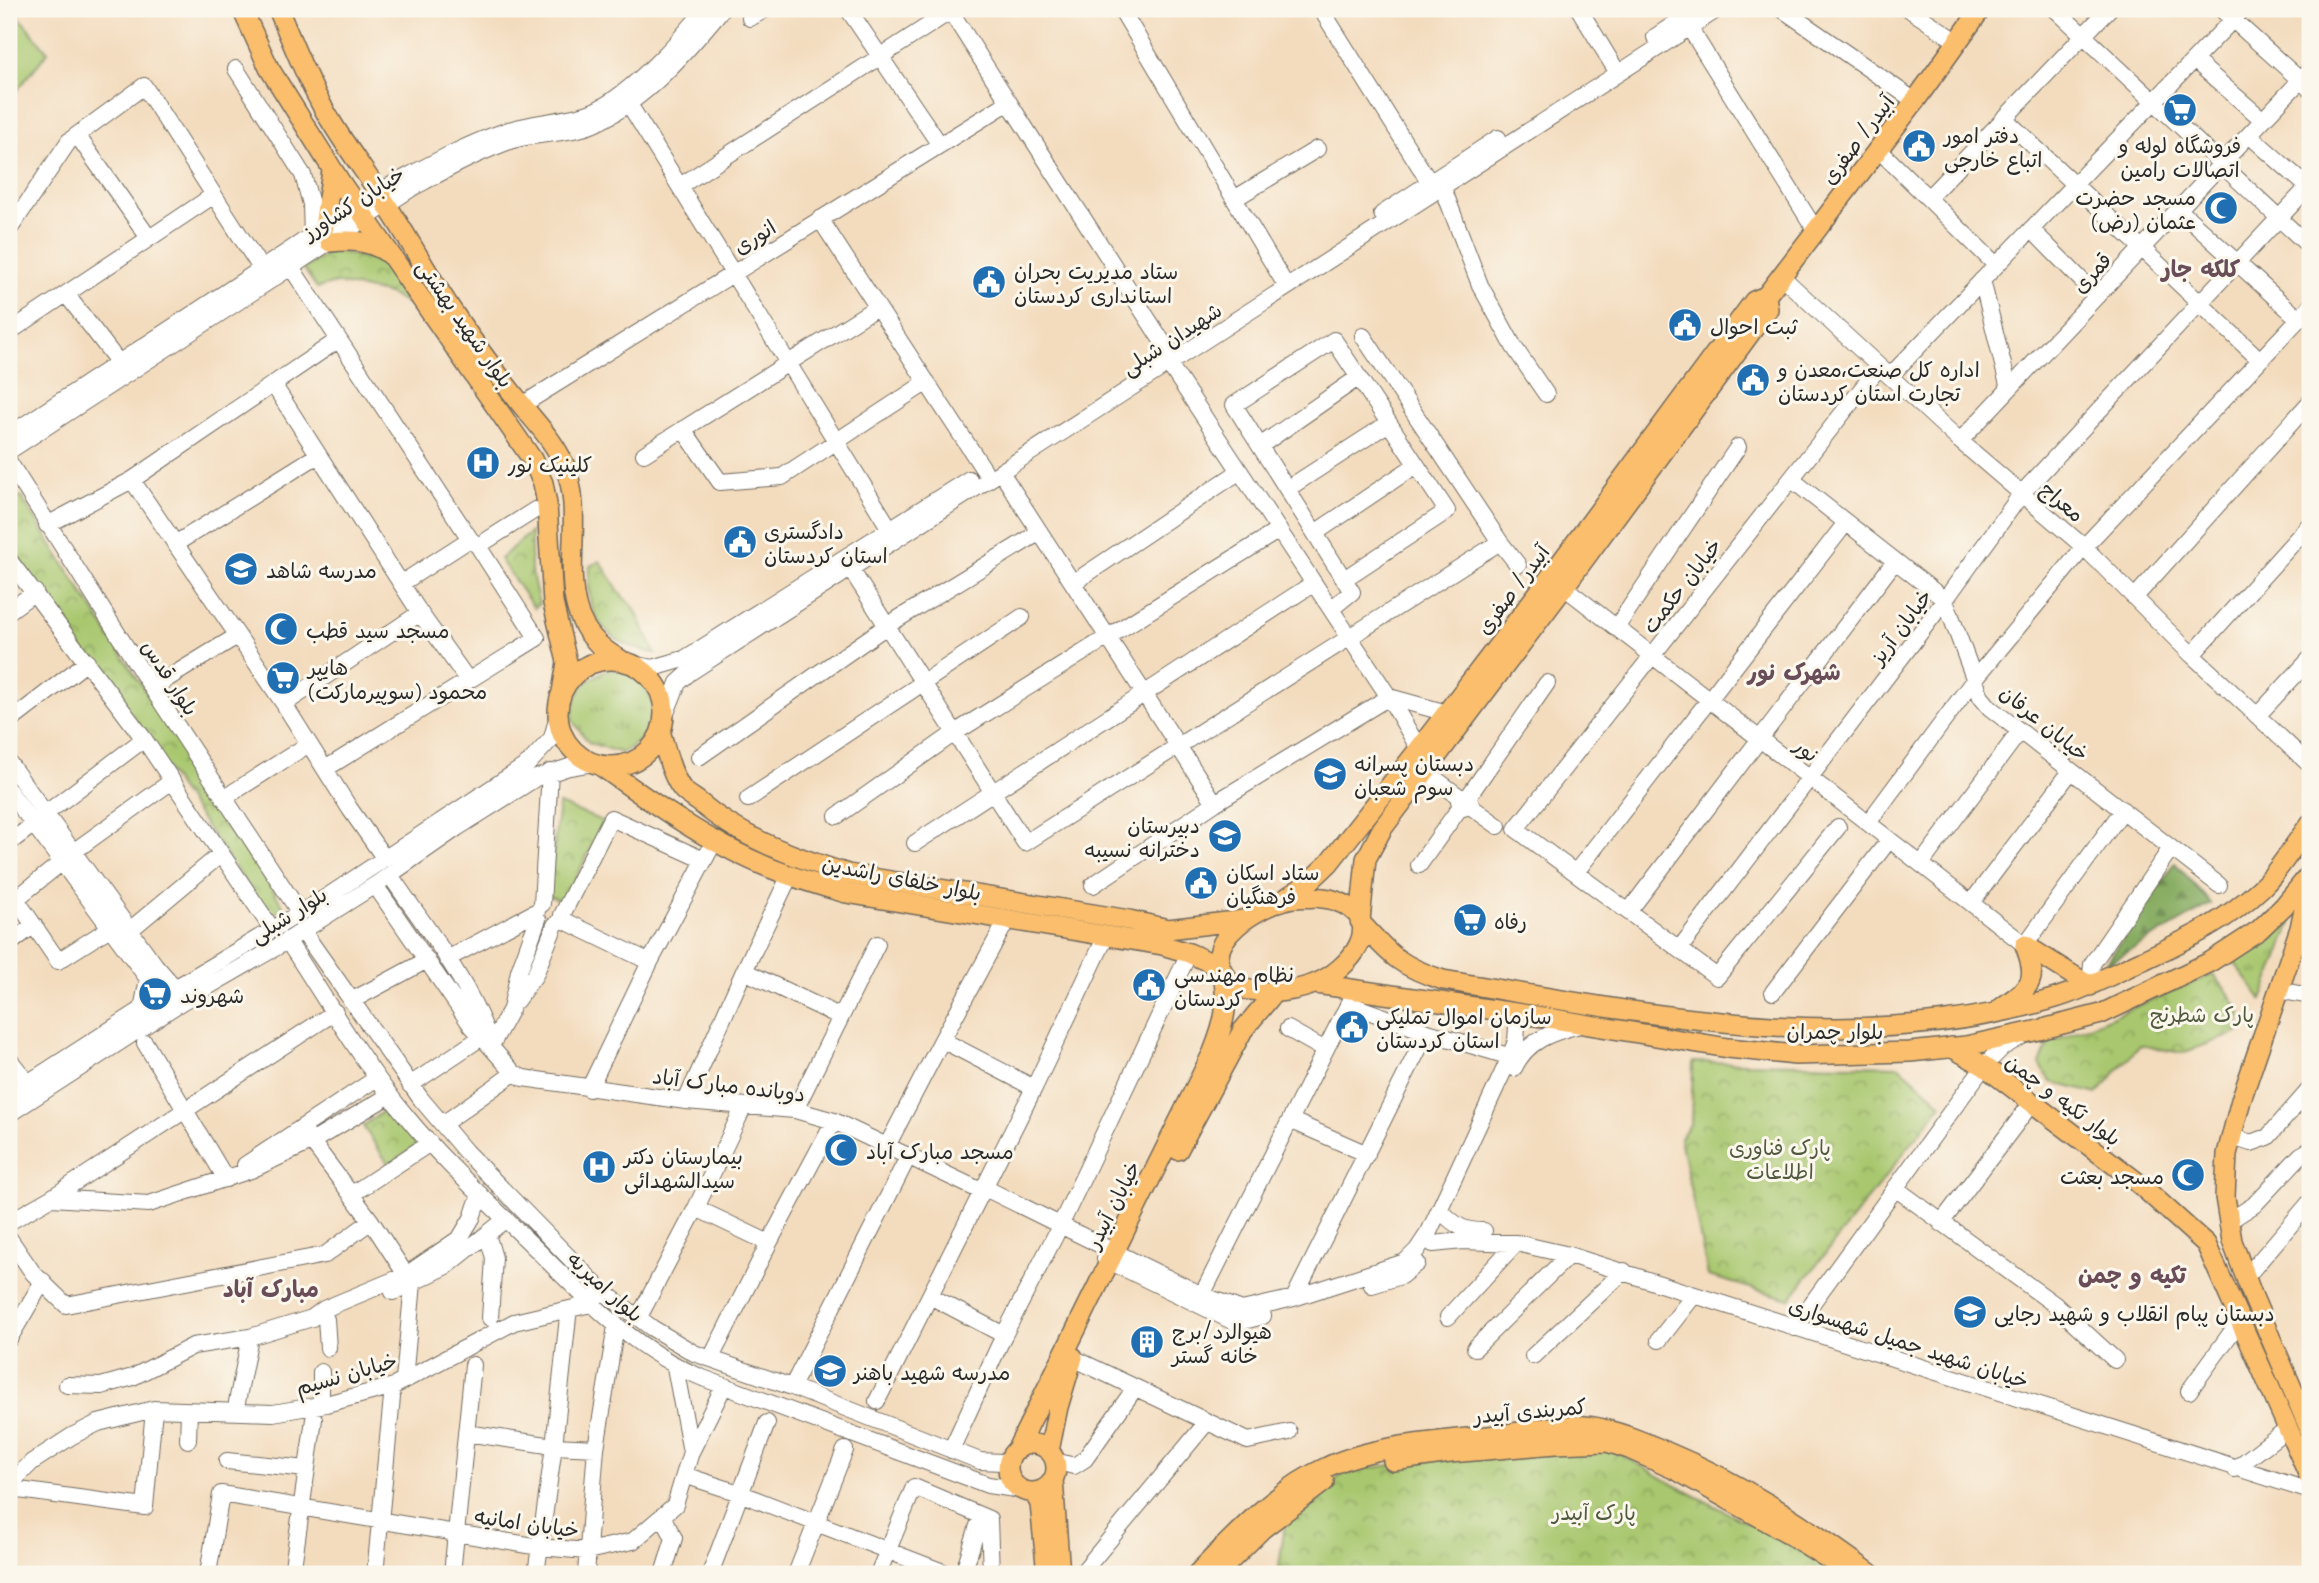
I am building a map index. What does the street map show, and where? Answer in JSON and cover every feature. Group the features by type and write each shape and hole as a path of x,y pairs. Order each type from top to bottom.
{"main road":[{"name":"بلوار شهید بهشتی","path":"242,9 269,68 332,170 532,459 539,473 547,504 549,571 567,662 562,692"},
{"name":"بلوار شهید بهشتی","path":"278,9 319,102 455,315 550,440 563,463 570,482 573,507 573,588 581,620 596,645 628,663"},
{"name":"آبیدر/ صفری","path":"1282,901 1308,883 1329,863 1419,749 1754,301 1766,296 1915,101 1981,9"},
{"path":"332,170 322,235 375,244 390,254"},
{"name":"آبیدر/ صفری","path":"1361,922 1363,875 1371,847 1768,309 1766,296"},
{"path":"558,625 562,631 568,633 574,631 581,620"},
{"path":"607,659 628,663 649,674 658,687 664,702 662,726 653,746 643,756 616,766 597,765 579,756 568,745 560,730 558,715 562,692 569,679 580,669 593,663 607,659"},
{"name":"بلوار خلفای راشدین","path":"662,726 671,764 682,788 708,810 747,835 810,862 848,874 1129,920 1222,970"},
{"name":"بلوار خلفای راشدین","path":"597,765 662,808 737,852 790,876 846,893 1107,936 1165,937 1244,920"},
{"path":"662,808 661,796 664,791 670,787 682,788"},
{"name":"بلوار چمران","path":"1361,922 1399,962 1412,970 1443,980 1732,1024 1849,1030 1943,1021 2049,1000 2090,986 2199,934 2239,907 2265,884 2310,824"},
{"name":"بلوار چمران","path":"1316,984 1409,996 1728,1048 1796,1055 1910,1052 2026,1033 2101,1014 2210,962 2259,930 2284,906 2310,874"},
{"path":"2310,880 2300,928 2241,1100 2227,1154 2225,1197 2232,1241 2310,1430"},
{"path":"1315,897 1336,901 1352,910 1361,922 1361,940 1353,957 1316,984 1274,993 1244,989 1228,980 1222,970 1219,951 1227,935 1244,920 1282,901 1315,897"},
{"path":"2025,945 2090,986"},
{"path":"1997,1012 2021,994 2033,977 2033,965 2025,945"},
{"name":"خیابان آبیدر","path":"1060,1574 1052,1463 1058,1407 1073,1358 1115,1258 1224,1024 1227,1000 1222,970"},
{"path":"1409,996 1400,991 1397,981 1402,972 1412,970"},
{"name":"خیابان آبیدر","path":"1013,1456 1115,1258 1243,1030 1274,993"},
{"name":"بلوار تکیه و چمن","path":"1951,1047 1984,1066 2137,1182 2206,1244 2310,1478"},
{"path":"2206,1244 2218,1249 2232,1241"},
{"path":"2221,1280 2230,1270 2245,1274"},
{"name":"کمربندی آبیدر","path":"1197,1574 1284,1492 1327,1466 1372,1453 1420,1444 1558,1427 1600,1427 1704,1467 1758,1496 1871,1574"},
{"name":"کمربندی آبیدر","path":"1217,1574 1262,1529 1322,1483 1368,1465 1450,1453 1593,1441 1629,1449 1676,1471 1786,1532 1850,1574"},
{"path":"1028,1491 1049,1485 1052,1463 1036,1444 1022,1447 1013,1456 1009,1474 1012,1481 1028,1491 1040,1504 1047,1574"}],"street":[{"name":"خیابان کشاورز","path":"626,99 705,9"},
{"name":"خیابان کشاورز","path":"9,451 96,386 119,363 262,270 382,198 512,141 594,124 688,48 722,9"},
{"path":"750,18 766,9"},
{"path":"848,9 940,145"},
{"path":"1123,9 1282,279"},
{"path":"1321,9 1436,185 1480,285 1514,347 1546,394"},
{"path":"1579,9 1613,65"},
{"name":"شهیدان شبلی","path":"628,663 653,668 710,652 850,568 992,471 1436,185 1697,9"},
{"name":"شهیدان شبلی","path":"1169,358 1282,279 1718,9"},
{"path":"1782,9 1915,101"},
{"path":"1909,9 1958,42"},
{"path":"2055,9 2310,247"},
{"path":"1928,198 2109,9"},
{"path":"681,186 951,10 1240,471 1389,697 1419,749"},
{"path":"2232,12 2307,79"},
{"name":"خیابان حکمت","path":"1576,872 1516,829 1791,480 1885,371 1982,280 2194,60 2232,12"},
{"path":"1689,27 1816,231"},
{"path":"2194,60 2263,120"},
{"path":"236,69 303,175 322,235"},
{"name":"قمری","path":"1960,441 2263,120 2307,79"},
{"path":"9,230 69,141 144,86 262,270"},
{"path":"626,99 890,529"},
{"name":"انوری","path":"522,405 1009,102"},
{"path":"2004,118 2260,360"},
{"path":"77,135 149,238"},
{"path":"2249,135 2309,186"},
{"path":"1234,199 1317,149"},
{"path":"1878,149 1996,265"},
{"name":"خیابان آریز","path":"1680,948 1945,600 2022,493 2309,186"},
{"path":"9,332 214,195"},
{"path":"1868,823 1974,680 2084,547 2305,313 2238,263 2178,209"},
{"path":"820,219 927,382 1040,533 1215,803"},
{"path":"2031,229 2097,296"},
{"name":"خیابان کشاورز","path":"9,436 291,267 322,235"},
{"path":"291,267 537,638 325,769"},
{"name":"معراج","path":"1781,276 1960,441 2084,547 2310,765"},
{"path":"1982,280 2009,389"},
{"path":"66,294 119,363"},
{"path":"644,454 877,307"},
{"path":"1363,336 1518,565"},
{"path":"47,525 132,480 338,340"},
{"path":"1331,609 1352,592 1343,579 1234,405 1334,340 1447,511 1343,579"},
{"path":"1260,446 1359,377"},
{"path":"683,429 720,482 782,477 927,382"},
{"path":"273,384 420,613 467,679"},
{"path":"2135,597 2310,402"},
{"path":"1287,489 1389,423"},
{"path":"1616,628 1738,447"},
{"path":"175,544 318,455"},
{"name":"بلوار قدس","path":"9,462 16,484 47,525 300,913"},
{"path":"1315,533 1416,465"},
{"name":"شهیدان شبلی","path":"662,726 678,683 710,652 890,529 992,471"},
{"path":"1073,583 1240,471"},
{"path":"132,480 284,704 447,959 484,1024 486,1041"},
{"path":"1791,480 1945,600"},
{"path":"402,583 535,510"},
{"path":"1838,827 1717,977 1576,872 1845,524"},
{"path":"2192,654 2310,524"},
{"path":"837,816 956,732 1279,530"},
{"path":"699,757 888,625 1040,533"},
{"path":"850,568 1025,843 1500,542"},
{"path":"9,560 144,739 272,929"},
{"path":"1629,911 1895,561"},
{"path":"915,843 1314,583"},
{"name":"نور","path":"1564,587 2025,945"},
{"path":"9,611 34,592"},
{"name":"خیابان عرفان","path":"1945,600 1981,697 1990,708 2219,885"},
{"path":"284,704 420,613"},
{"path":"748,799 1022,617"},
{"path":"152,688 237,636"},
{"path":"2257,716 2310,659"},
{"path":"9,722 87,662"},
{"path":"1419,865 1547,683"},
{"path":"1093,885 1215,803 1389,697 1447,712"},
{"name":"بلوار شبلی","path":"9,1114 183,1001 375,885 387,867 528,764 552,738 558,715"},
{"path":"1921,864 2020,731"},
{"path":"9,844 144,739"},
{"path":"224,797 309,744"},
{"path":"9,763 40,819 68,857 175,988"},
{"name":"بلوار شبلی","path":"9,1095 272,929 457,828 550,772 597,765"},
{"path":"1971,903 2071,771"},
{"path":"511,1009 519,971 539,911 550,772"},
{"path":"1426,772 1498,827"},
{"path":"110,928 58,961 16,900 68,857 172,781"},
{"path":"9,791 40,819"},
{"path":"2025,945 2123,810"},
{"path":"410,1085 486,1041 511,1009 535,975 559,920 611,818 704,860"},
{"path":"1773,992 1889,839"},
{"path":"589,1089 650,962 715,840"},
{"path":"2090,986 2092,964 2171,848"},
{"path":"130,930 222,854"},
{"path":"68,857 110,928 148,979 142,1009"},
{"path":"686,1101 790,876"},
{"path":"375,885 471,1025 514,1073 443,1124"},
{"path":"447,959 539,911 549,902 557,904 559,920"},
{"path":"539,911 547,927 559,920"},
{"path":"559,920 650,962"},
{"path":"887,1146 1007,920"},
{"path":"9,944 34,925"},
{"name":"بلوار امیریه","path":"302,930 410,1085 465,1151 601,1290 676,1344 980,1461 1013,1456"},
{"path":"877,1401 1107,936"},
{"name":"بلوار امیریه","path":"287,940 377,1078 430,1143 616,1326 675,1367 988,1485 1028,1491"},
{"path":"795,1110 877,944"},
{"path":"951,1450 1189,953"},
{"path":"351,1002 427,960"},
{"path":"744,971 841,1017"},
{"path":"2278,990 2310,996"},
{"path":"1202,1295 1350,1002 1427,1032 1514,1058"},
{"path":"9,1222 51,1198 335,1012"},
{"path":"1115,1258 1236,1323 1401,1276 1424,1257 1446,1216 1514,1058 1518,1013"},
{"path":"1115,1258 1242,1310 1294,1298 1405,1262 1417,1250 1429,1231 1514,1058 1550,1032 1584,1024"},
{"path":"1289,1029 1325,1051"},
{"path":"1294,1298 1427,1032"},
{"path":"1794,1328 1984,1066 2003,1047 2026,1033"},
{"path":"942,1040 1034,1088"},
{"path":"145,1043 226,1179"},
{"path":"9,1059 28,1083"},
{"name":"دوبانده مبارک آباد","path":"514,1073 523,1078 589,1089 686,1101 795,1110 834,1121 981,1191 991,1191 1115,1258"},
{"path":"226,1179 377,1078"},
{"path":"2232,1137 2251,1143 2268,1137 2310,1090"},
{"path":"51,1198 149,1204 251,1170 313,1141 390,1095"},
{"path":"1941,1223 2031,1104"},
{"path":"639,1317 696,1208 744,1106"},
{"path":"1290,1120 1367,1154"},
{"path":"711,1358 834,1121"},
{"path":"301,1127 352,1194 410,1279 404,1380"},
{"path":"352,1194 430,1143"},
{"path":"2229,1222 2254,1205 2301,1155 2310,1150"},
{"path":"451,1165 465,1151"},
{"path":"792,1388 909,1156"},
{"path":"1895,1188 2054,1304 2115,1360"},
{"path":"410,1279 460,1238 472,1218 481,1194"},
{"path":"2245,1274 2310,1202"},
{"path":"696,1208 769,1242"},
{"name":"خیابان شهید جمیل شهسواری","path":"1446,1216 1457,1227 1466,1231 1492,1231 1527,1236 1569,1255"},
{"path":"328,1348 319,1318 324,1308 447,1266 506,1219"},
{"path":"9,1238 33,1273 66,1305 326,1255 371,1221"},
{"path":"487,1234 494,1258 489,1318"},
{"name":"خیابان شهید جمیل شهسواری","path":"1433,1244 1463,1241 1516,1243 1569,1255 2310,1491"},
{"path":"1448,1317 1516,1243"},
{"path":"1475,1348 1569,1255"},
{"path":"1533,1356 1624,1271"},
{"path":"9,1339 43,1281"},
{"path":"591,1304 601,1290"},
{"path":"1659,1340 1694,1295"},
{"path":"930,1296 1004,1335"},
{"name":"خیابان نسیم","path":"153,1409 145,1507 19,1490 14,1487 12,1482 32,1462 98,1423 153,1409 317,1412 394,1385 514,1322 591,1304"},
{"path":"536,1574 568,1317"},
{"path":"67,1385 101,1386 133,1377 193,1346 250,1337 319,1318"},
{"path":"2189,1391 2239,1322"},
{"path":"586,1574 596,1448 616,1326"},
{"path":"237,1402 250,1337"},
{"path":"1073,1358 1248,1441 1289,1433"},
{"path":"452,1574 473,1365"},
{"name":"خیابان امانیه","path":"208,1574 221,1494 540,1547 587,1551 633,1541 675,1505 691,1452 675,1367"},
{"path":"292,1574 321,1372"},
{"path":"691,1452 724,1386"},
{"path":"1052,1463 1074,1466 1085,1460 1135,1388"},
{"path":"375,1574 392,1397"},
{"path":"188,1440 189,1411"},
{"path":"1081,1574 1207,1422"},
{"path":"709,1574 766,1423"},
{"path":"2235,1469 2288,1428"},
{"path":"466,1433 554,1446 596,1448"},
{"path":"796,1574 845,1450"},
{"path":"228,1461 307,1469"},
{"path":"684,1475 739,1493 948,1574"},
{"path":"878,1574 914,1487 989,1520 991,1574"},
{"path":"662,1516 674,1538 663,1574"},
{"path":"962,1574 981,1516"}],"green space":[{"path":"14,11 48,52 9,100 9,17"},
{"path":"332,250 388,263 407,303 386,293 336,283 317,288 304,269"},
{"path":"9,492 21,497 283,906 271,919 9,545"},
{"path":"531,532 531,570 539,604 534,608 500,559"},
{"path":"600,561 622,596 634,607 655,653 619,640 609,633 595,614 589,588 590,566"},
{"path":"607,669 627,672 636,678 647,691 653,706 651,723 646,734 622,753 589,743 572,720 580,688"},
{"path":"559,804 605,822 563,902 548,895"},
{"path":"2175,863 2211,904 2105,965"},
{"path":"2291,923 2262,1000 2234,962"},
{"name":"پارک شطرنج","path":"2213,974 2241,1013 2238,1033 2182,1053 2140,1045 2097,1094 2051,1082 2040,1064 2049,1043"},
{"name":"پارک فناوری اطلاعات","path":"1693,1062 1899,1066 1942,1104 1790,1299 1708,1276 1680,1138 1691,1123"},
{"path":"389,1107 417,1145 389,1165 363,1126"},
{"name":"پارک آبیدر","path":"1607,1446 1671,1483 1845,1574 1278,1574 1285,1523 1346,1471 1504,1451"}],"place":[{"name":"فروشگاه لوله و اتصالات رامین","path":"2180,110"},
{"name":"دفتر امور اتباع خارجی","path":"1919,146"},
{"name":"مسجد حضرت عثمان (رض)","path":"2221,208"},
{"name":"ستاد مدیریت بحران استانداری کردستان","path":"989,282"},
{"name":"ثبت احوال","path":"1685,325"},
{"name":"اداره کل صنعت،معدن و تجارت استان کردستان","path":"1753,380"},
{"name":"کلینیک نور","path":"483,463"},
{"name":"دادگستری استان کردستان","path":"740,542"},
{"name":"مدرسه شاهد","path":"241,569"},
{"name":"مسجد سید قطب","path":"281,629"},
{"name":"هایپر (سوپیرمارکت) محمود","path":"283,678"},
{"name":"دبستان پسرانه سوم شعبان","path":"1330,774"},
{"name":"دبیرستان دخترانه نسیبه","path":"1225,836"},
{"name":"ستاد اسکان فرهنگیان","path":"1201,883"},
{"name":"رفاه","path":"1470,920"},
{"name":"نظام مهندسی کردستان","path":"1149,985"},
{"name":"شهروند","path":"155,994"},
{"name":"سازمان اموال تملیکی استان کردستان","path":"1352,1027"},
{"name":"مسجد مبارک آباد","path":"841,1150"},
{"name":"بیمارستان دکتر سیدالشهدائی","path":"599,1167"},
{"name":"مسجد بعثت","path":"2188,1175"},
{"name":"دبستان پبام انقلاب و شهید رجایی","path":"1970,1312"},
{"name":"هیوالرد/برج خانه گستر","path":"1147,1342"},
{"name":"مدرسه شهید باهنر","path":"830,1371"}],"district":[{"name":"کلکه جار","path":"2201,268"},
{"name":"شهرک نور","path":"1794,671"},
{"name":"تکیه و چمن","path":"2132,1274"},
{"name":"مبارک آباد","path":"271,1288"}]}
